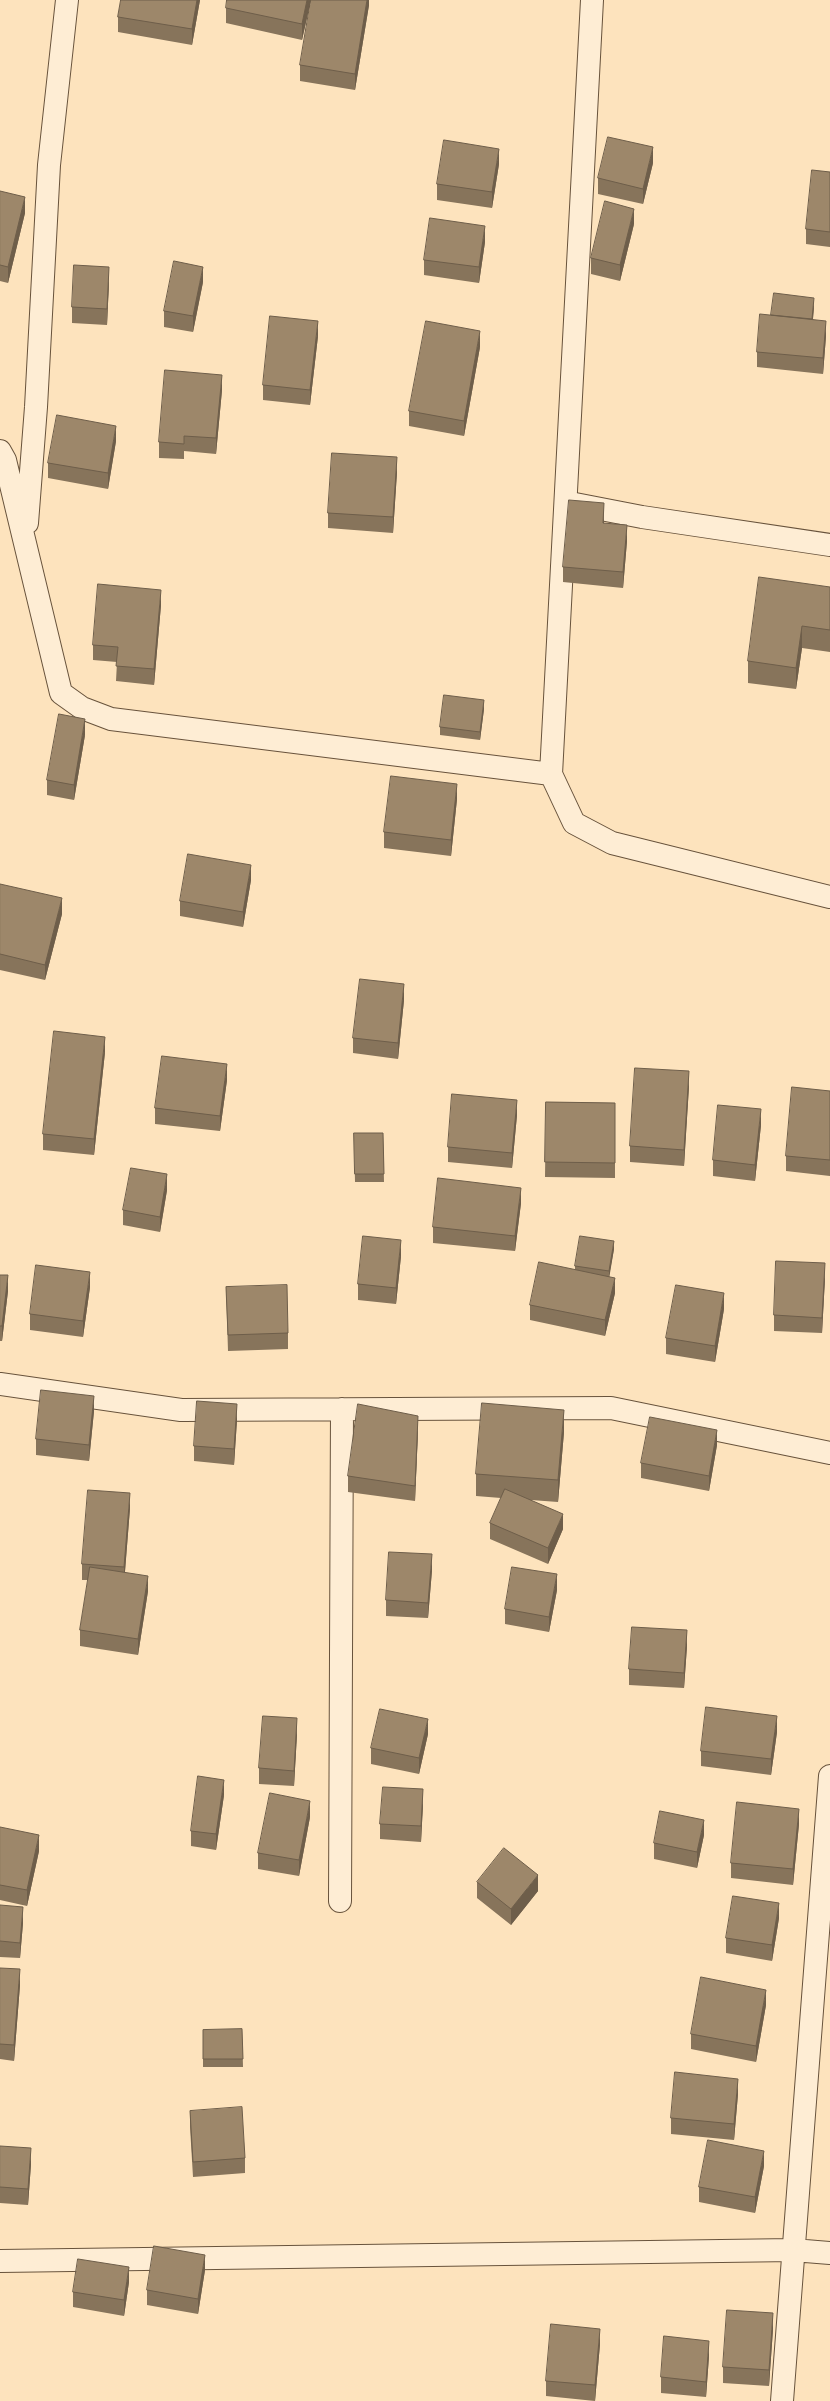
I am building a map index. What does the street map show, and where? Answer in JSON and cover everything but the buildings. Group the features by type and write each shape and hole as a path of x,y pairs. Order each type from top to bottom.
{"street":[{"path":"25,544 36,407 49,165 67,0"},
{"path":"592,0 551,774 574,823 612,843 830,897"},
{"path":"0,451 5,460 61,693 82,708 111,719 551,774"},
{"path":"566,503 642,517 830,545"},
{"path":"0,1384 181,1410 611,1408 830,1453"},
{"path":"340,1901 342,1409"},
{"path":"782,2401 830,1776"},
{"path":"0,2261 793,2250 830,2253"}]}
